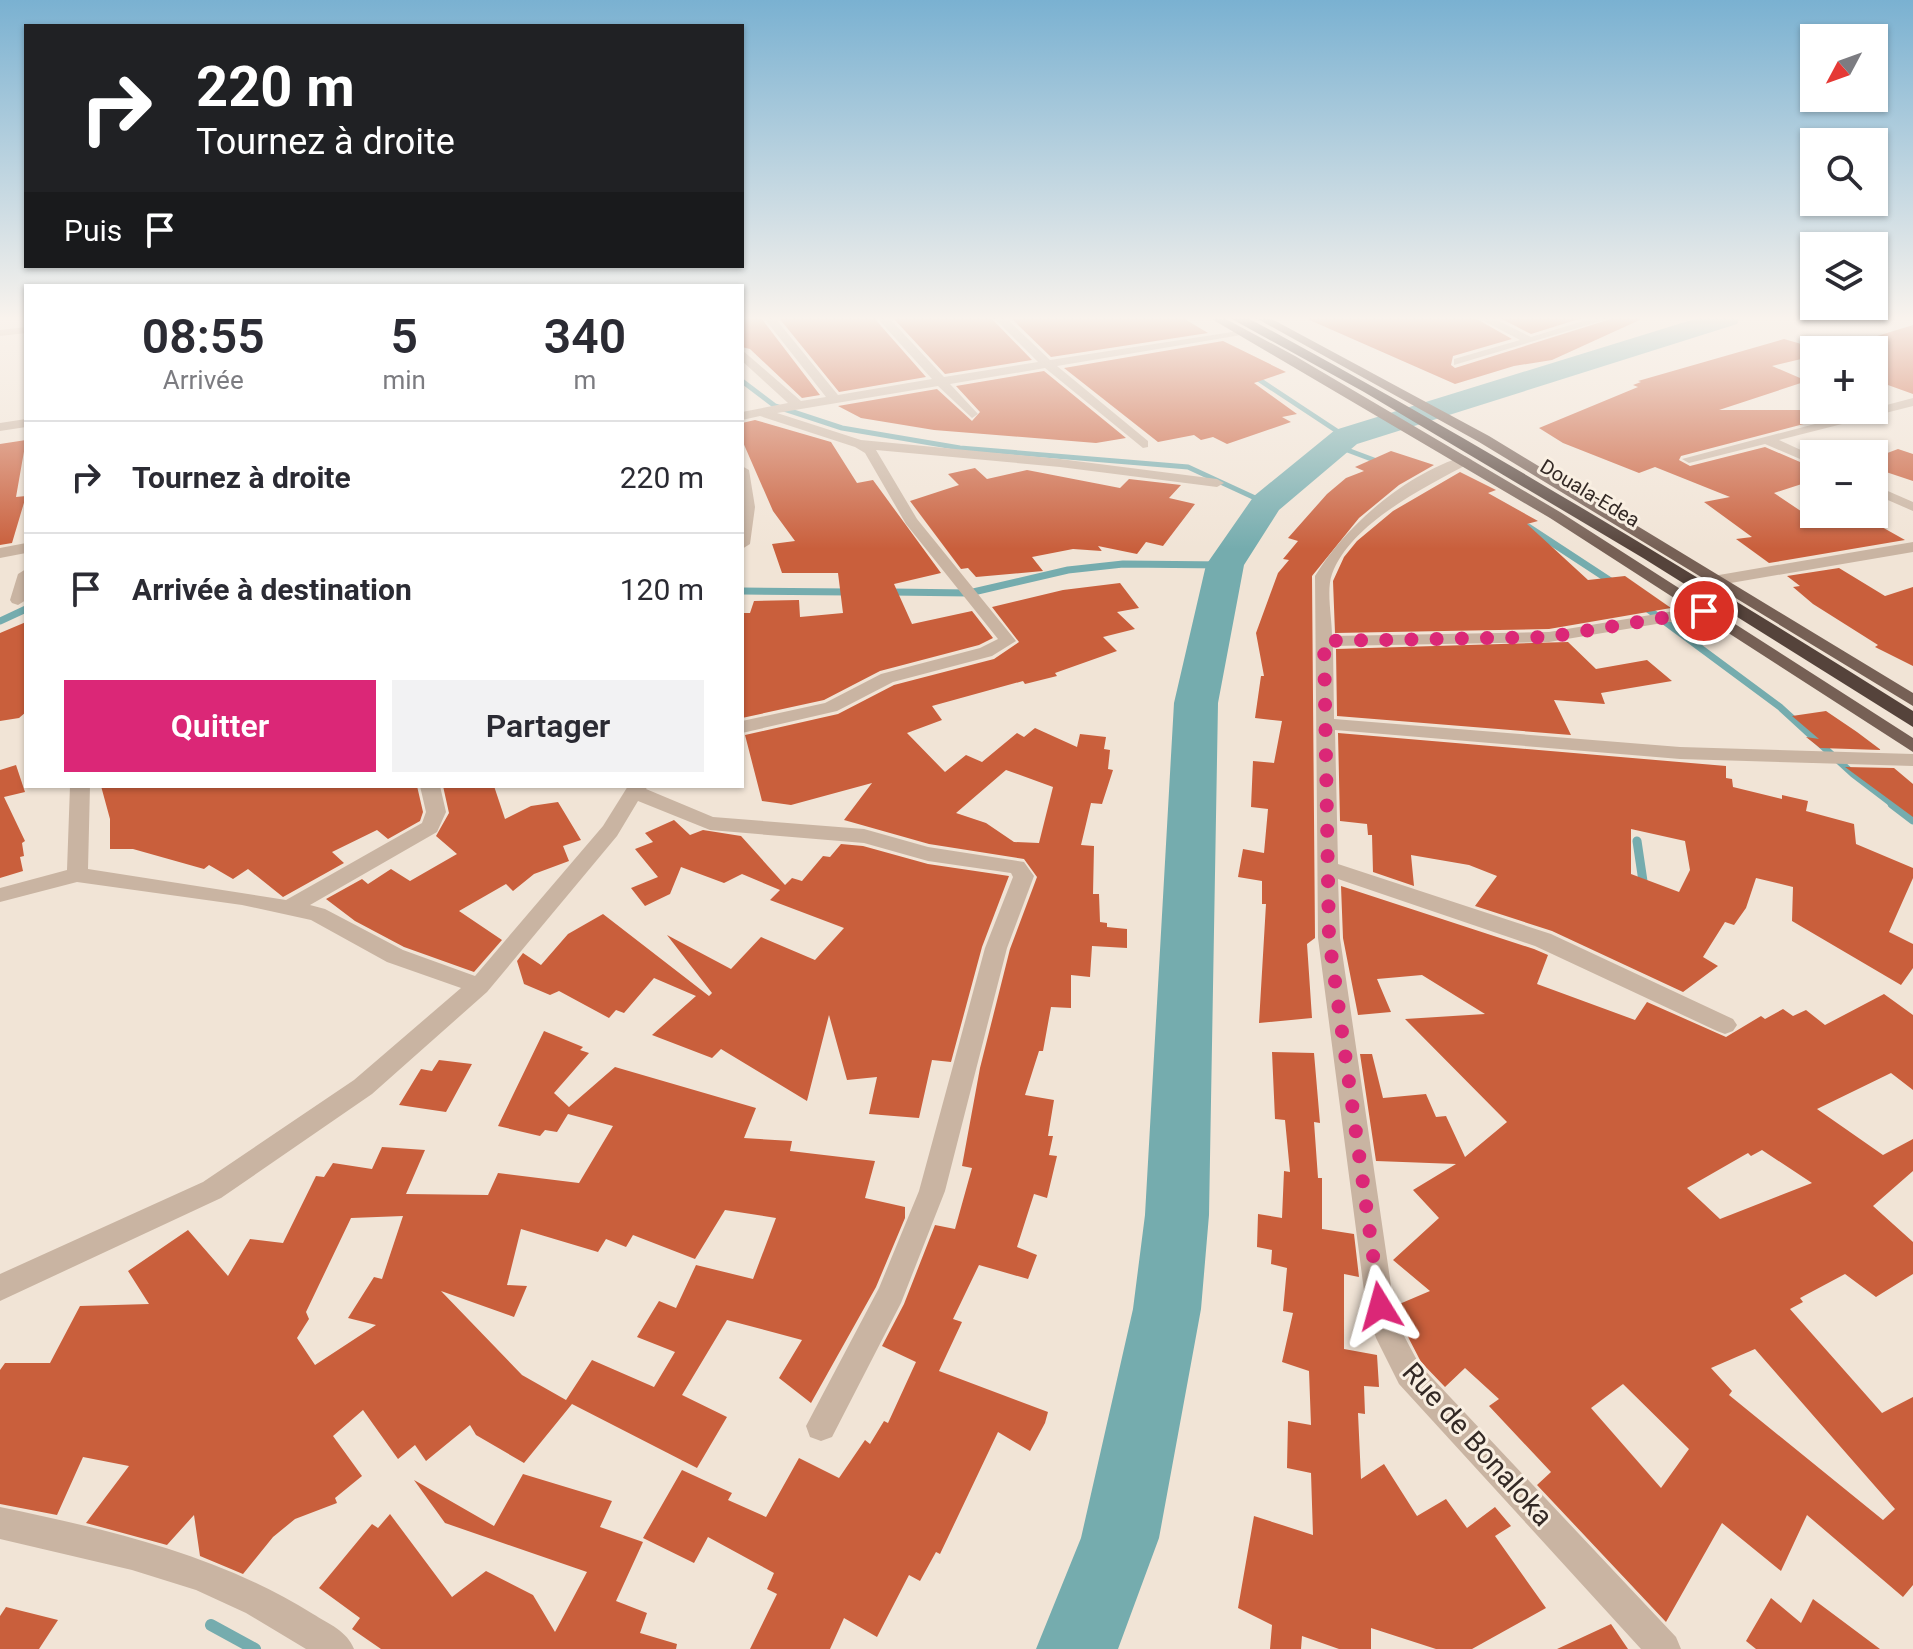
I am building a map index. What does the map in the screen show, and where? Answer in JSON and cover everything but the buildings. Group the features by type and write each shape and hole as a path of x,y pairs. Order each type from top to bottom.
{"highway":[{"name":"Douala-Edea","path":"1378,395 1459,451 1663,563 1913,720"}],"main road":[{"path":"1353,395 1459,451 1913,746"},
{"path":"1405,395 1484,439 1912,699"}],"street":[{"path":"785,395 798,405"},
{"path":"832,395 835,399"},
{"path":"744,416 860,395"},
{"path":"953,395 972,414"},
{"path":"1084,395 1143,444"},
{"path":"1689,459 1913,402"},
{"path":"760,412 860,444 1217,483"},
{"path":"0,427 24,423"},
{"path":"1766,439 1800,455"},
{"path":"744,727 831,707 887,678 1005,646 1008,641 911,521 870,451 860,444"},
{"name":"Rue de Bonaloka","path":"1459,451 1387,504 1332,559 1323,576 1329,938 1380,1306 1390,1338 1409,1374 1664,1649"},
{"path":"744,476 749,492 749,512 744,535"},
{"path":"1888,495 1913,507"},
{"path":"1719,580 1913,547"},
{"path":"0,553 24,548"},
{"path":"18,600 24,580"},
{"path":"1324,641 1549,637 1704,611"},
{"path":"1324,724 1680,753 1913,760"},
{"path":"77,875 80,788"},
{"path":"290,907 430,827 436,812 430,788"},
{"path":"0,1288 212,1190 352,1095 479,986 610,831 636,789 710,823 864,836 928,854 1017,867 1024,876 996,948 932,1191 891,1294 821,1426"},
{"path":"1327,868 1543,940 1725,1025"},
{"path":"0,895 77,875 290,907 340,924 410,962 479,986"},
{"path":"0,1523 126,1551 206,1579 257,1601 337,1649"}],"waterway":[{"path":"760,395 775,406 842,428 960,448 1188,467 1266,503"},
{"path":"1282,395 1346,437"},
{"path":"1077,1649 1120,1538 1167,1309 1177,1215 1196,703 1225,565 1266,503 1346,437 1481,395"},
{"path":"1334,445 1382,463"},
{"path":"1523,524 1531,529"},
{"path":"1528,527 1615,584"},
{"path":"891,592 969,593 1068,570 1123,564 1225,565"},
{"path":"744,591 849,592"},
{"path":"1645,607 1780,707 1853,774 1895,806"},
{"path":"0,621 24,610"},
{"path":"1892,804 1913,820"},
{"path":"1637,841 1644,888"},
{"path":"211,1625 255,1649"}],"route":[{"path":"1380,1306 1329,938 1324,641 1549,637 1704,611"}]}
